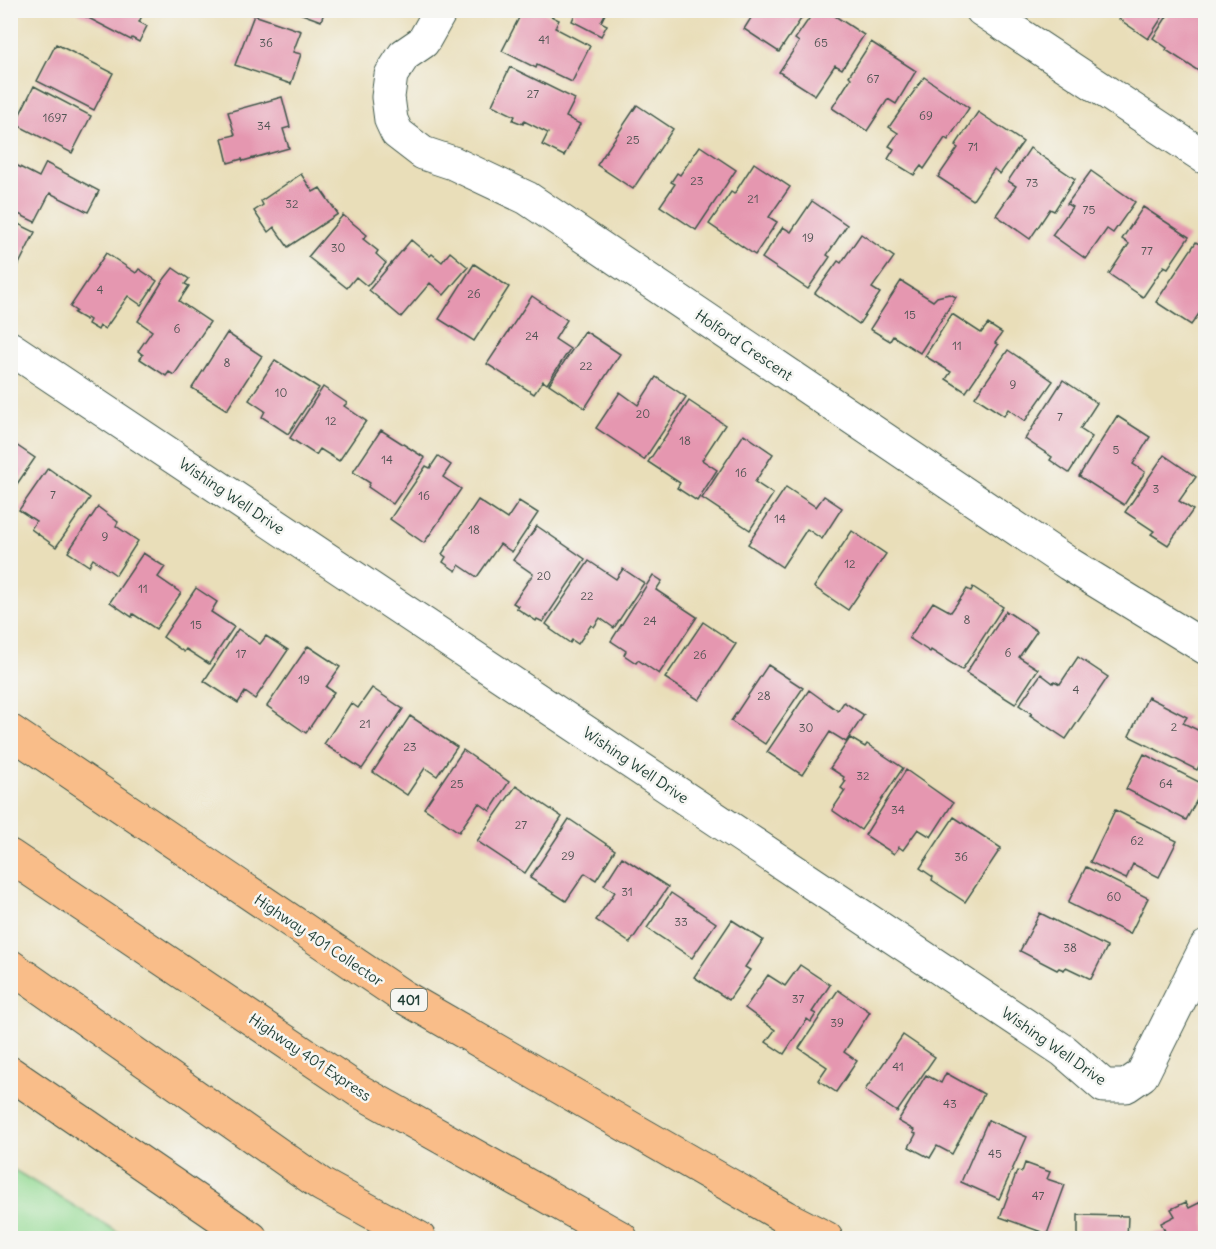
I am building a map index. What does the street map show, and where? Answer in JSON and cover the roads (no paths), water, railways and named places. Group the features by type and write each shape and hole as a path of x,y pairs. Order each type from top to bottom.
{"highway":[{"name":"Highway 401 Collector","path":"10,731 402,996 826,1239"},
{"name":"Highway 401 Express","path":"10,856 359,1091 621,1239"},
{"path":"10,966 322,1185 419,1239"},
{"path":"10,1073 251,1239"}],"street":[{"name":"Holford Crescent","path":"441,10 423,42 404,55 391,75 388,97 391,120 397,133 423,153 453,163 527,198 1069,564 1206,648"},
{"path":"982,10 1206,158"},
{"name":"Wishing Well Drive","path":"10,348 1065,1051 1104,1086 1126,1086 1142,1075 1206,946"}]}
